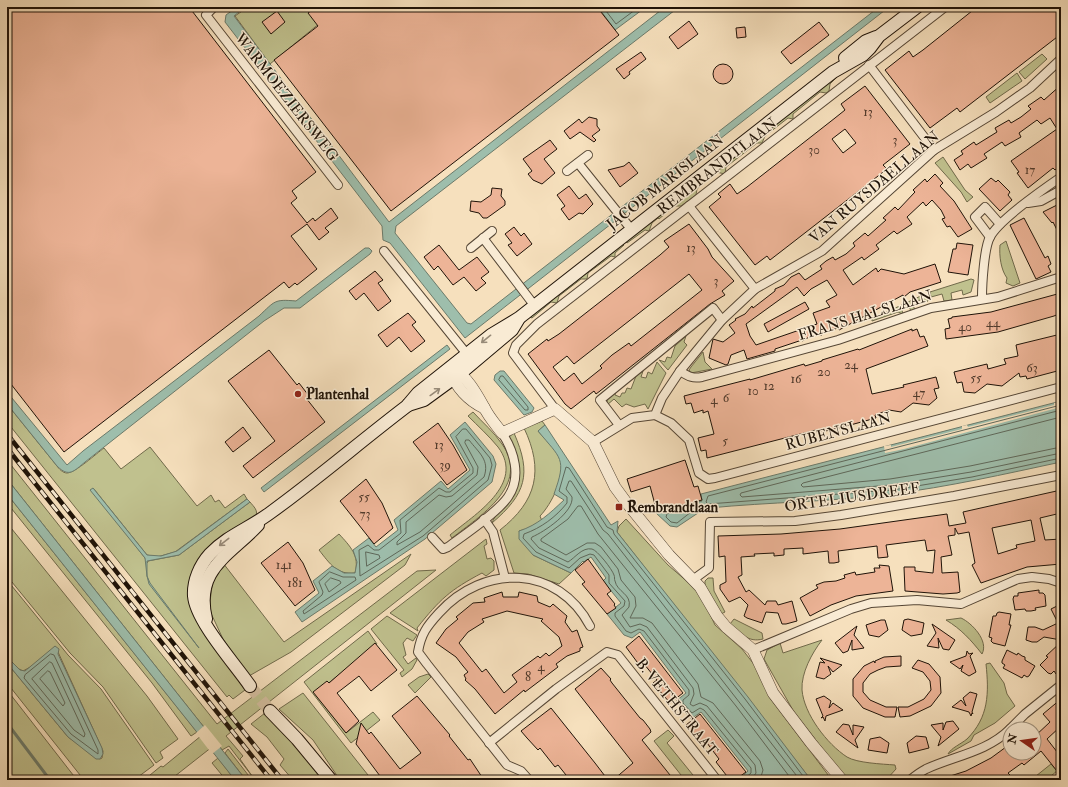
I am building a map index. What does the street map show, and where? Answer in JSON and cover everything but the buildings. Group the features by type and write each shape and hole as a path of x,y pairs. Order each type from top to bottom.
{"main road":[{"name":"JACOB MARISLAAN","path":"250,686 200,614 195,600 195,586 203,576 205,560 235,534 269,514 407,406 418,394 450,367 470,358 512,330 519,318 534,305 631,229 833,72 863,55 879,36 911,9"},
{"name":"JACOB MARISLAAN","path":"407,406 424,400 457,376 470,358"},
{"path":"270,711 297,739 331,780"}],"street":[{"name":"WARMOEZIERSWEG","path":"214,7 206,15 338,185"},
{"name":"REMBRANDTLAAN","path":"555,409 513,353 516,345 537,324 945,7"},
{"name":"VAN RUYSDAELLAAN","path":"655,415 662,398 680,371 722,320 755,289 822,250 934,150 996,112 1030,88 1061,59"},
{"path":"869,66 934,150"},
{"path":"567,171 588,155"},
{"path":"578,163 631,229"},
{"path":"982,298 982,279 990,237 1000,224 1037,193 1061,177"},
{"path":"1028,202 1041,201 1061,190"},
{"path":"689,206 755,289"},
{"path":"990,237 975,217 985,207 1000,224"},
{"path":"471,248 492,231"},
{"path":"483,238 534,305"},
{"path":"384,251 470,358"},
{"name":"FRANS HALSLAAN","path":"680,371 688,377 702,377 838,340 932,308 982,298 998,297 1061,277"},
{"path":"619,425 600,400 713,308 722,320"},
{"path":"432,537 443,549 448,548 484,519 508,497 513,484 516,467 514,455 502,433 484,408 472,403 457,376 450,367"},
{"name":"RUBENSLAAN","path":"655,415 671,423 689,440 699,473 708,479 1061,387"},
{"path":"502,433 555,409 593,442 615,487 626,502 669,555 694,579 717,616 726,627 753,650 773,693 811,743 842,780"},
{"path":"593,442 619,425 637,417 655,415"},
{"name":"ORTELIUSDREEF","path":"694,579 709,568 710,522 796,521 841,515 954,496 1061,475"},
{"path":"484,519 493,532 504,578"},
{"path":"753,650 851,608 871,603 917,600 961,604 1018,579 1032,577 1049,579 1061,583"},
{"path":"529,780 521,770 507,765 418,652 420,639 431,622 448,602 467,590 486,582 504,578 534,580 551,585 567,595 577,604 590,626"},
{"name":"B. VETHSTRAAT","path":"489,743 601,654 607,652 618,655 717,780"},
{"path":"1018,721 1061,686"},
{"path":"910,780 925,769 978,750 1002,736"}],"green space":[{"path":"248,7 336,7 337,9 270,64 235,16"},
{"path":"1042,54 1047,59 1025,79 1019,72"},
{"path":"1017,73 1022,81 990,103 986,97"},
{"path":"836,76 837,77 830,84 829,91 826,93 820,92 793,114 793,119 788,118 765,136 762,143 757,143 726,167 725,174 716,172 697,189 696,195 681,206 674,206 659,219 658,218 652,223 649,231 645,230 627,243 625,241"},
{"path":"943,157 965,190 973,197 967,202 961,192 935,163"},
{"path":"1006,241 1020,283 1013,286 1006,283 1007,278 1001,263 1000,245"},
{"path":"622,243 624,245 615,253 615,257 611,256 588,273 587,279 581,279 559,296 557,303 551,302 532,318 530,317"},
{"path":"971,279 974,280 971,292 963,295 962,290 951,293 952,300 944,301 942,294 931,297 930,292"},
{"path":"925,294 927,295 928,301 924,302 923,299 912,303 915,310 911,311 908,305 901,307 903,314 898,312 872,321 872,319"},
{"path":"686,336 684,342 687,345 668,370 659,360 665,362 667,357 671,358 675,346"},
{"path":"703,352 705,362 712,369 691,373 689,370"},
{"path":"657,362 666,373 648,409 645,404 634,407 626,404 622,407 614,399 607,405 607,398 616,391 615,395 620,397 622,393 625,393 627,388 631,389 636,376 643,371 641,377 646,378 648,372 652,374"},
{"path":"7,404 61,471 67,473 75,470 104,448 121,469 150,447 197,506 211,495 215,502 219,500 225,508 244,494 247,499 175,552 157,557 147,555 94,489 92,489 145,558 147,563 148,561 179,555 250,502 254,507 256,510 256,516 206,554 201,625 245,690 233,699 229,695 227,697 7,422"},
{"path":"473,412 492,431 502,444 509,459 510,473 506,486 498,498 476,520 452,538 450,535 472,518 494,497 506,474 505,461 498,447 468,416"},
{"path":"542,421 545,425 538,431 560,458 562,465 560,480 549,505 540,516 542,521 530,528 519,531 533,555 571,573 559,584 528,574 514,573 500,530 522,508 529,496 535,471 534,458 524,428"},
{"path":"514,433 520,447 523,460 524,472 522,482 519,493 492,523 513,496 519,479 518,462 509,437"},
{"path":"7,460 217,724 417,571 436,570 226,736 243,756 240,759 255,780 229,746 222,750 217,743 170,780 144,780 161,766 163,767 207,731 7,479"},
{"path":"7,494 197,732 191,736 152,683 7,503"},
{"path":"626,519 668,565 690,584 703,599 715,625 742,649 756,667 770,698 832,780 811,780 617,532 619,526"},
{"path":"7,523 147,696 178,739 160,752 163,758 156,763 103,687 70,653 7,576"},
{"path":"339,534 350,547 355,556 355,573 343,572 334,568 319,550"},
{"path":"486,539 487,544 484,546 487,559 491,558 494,561 494,570 486,576 482,573 453,590 432,610 417,628 418,631 390,613"},
{"path":"411,554 405,565 291,652 249,676 223,639 209,609 213,579 223,563 284,642"},
{"path":"708,578 713,578 714,591 725,612 721,614 705,585 705,581"},
{"path":"7,580 68,655 101,689 154,765 134,780 84,780 7,683 7,663 68,737 100,759 102,758 103,751 58,652 23,671 15,667 7,657"},
{"path":"387,616 417,635 413,641 407,638 403,643 406,655 403,657 408,664 416,658 417,660 412,669 402,677 400,673 404,670 371,629"},
{"path":"961,618 974,628 981,638 984,649 982,654 966,635 946,620"},
{"path":"734,619 762,633 763,639 753,640 741,634 730,624"},
{"path":"368,631 377,644 315,694 346,733 373,712 380,720 351,743 304,682"},
{"path":"822,640 811,657 803,677 802,690 807,709 824,736 847,757 863,762 895,765 896,769 886,780 847,780 794,712 764,659 767,650 780,643 783,653"},
{"path":"990,663 1004,683 1007,694 1015,706 995,723 974,735 971,741 948,754 967,739 980,722 986,704 987,695 986,664"},
{"path":"428,674 431,677 415,693 408,685 419,677"},
{"path":"7,690 77,780 7,780"},
{"path":"303,693 372,780 340,780 313,740 279,709"},
{"path":"265,713 289,737 324,780 293,780 280,765 284,759 267,737 251,724"},
{"path":"668,730 674,736 667,743 697,780 685,780 654,741"},
{"path":"228,749 252,780 246,780 225,753"},
{"path":"218,758 235,780 226,780 212,763"},
{"path":"1051,764 1057,771 1046,780 1031,780"}],"water":[{"path":"237,7 245,7 234,16 389,222 665,7 679,7 396,226 395,233 467,323 471,324 879,7 889,7 465,338 390,243 383,240 382,226 225,22 226,15"},
{"path":"598,7 646,7 615,30"},
{"path":"365,248 369,248 372,251 370,254 300,308 284,308 264,321 71,472 65,472 57,466 7,404 7,392 67,465 83,451 259,316 272,304 283,300 296,301"},
{"path":"447,345 450,349 264,492 261,488"},
{"path":"500,371 504,371 534,408 532,412 524,415 494,380 495,375"},
{"path":"1061,401 1061,462 998,476 891,494 846,499 709,508 701,511 677,527 670,526 656,513 702,501 701,494"},
{"path":"465,422 493,456 496,464 492,482 425,539 302,622 295,612 319,593 313,581 332,566 344,573 355,573 357,562 353,550 369,538 376,547 398,530 394,520 441,481 448,489 470,470 450,435"},
{"path":"545,425 611,525 618,521 617,532 748,697 811,780 738,780 748,771 701,712 691,719 676,701 686,693 640,632 632,638 624,635 607,614 621,603 603,581 606,578 591,557 584,562 583,561 571,573 533,555 519,539 519,531 538,522 564,500 554,494 560,473 560,460 557,454 538,431"},
{"path":"7,479 246,780 235,780 7,494"},
{"path":"93,488 147,555 161,556 177,551 247,499 250,502 179,555 147,561 147,576 145,558 90,490"},
{"path":"147,576 150,583 199,648 149,584"},
{"path":"55,646 59,649 58,654 102,748 103,754 100,759 96,759 68,737 7,663 7,657 20,670 25,671"}],"pier":[{"path":"1059,402 1061,407 885,453 884,446 891,445 891,447 962,429 962,426 967,425 968,427 1054,405 1054,403"},
{"path":"205,725 222,746 212,754 196,733"}],"waterway":[{"path":"7,723 50,780"}],"tunnel":[{"path":"250,686 270,711"}],"railway":[{"path":"7,434 282,780"},
{"path":"7,448 271,780"}],"place":[{"name":"Plantenhal","path":"298,394"},
{"name":"Rembrandtlaan","path":"619,507"}]}
